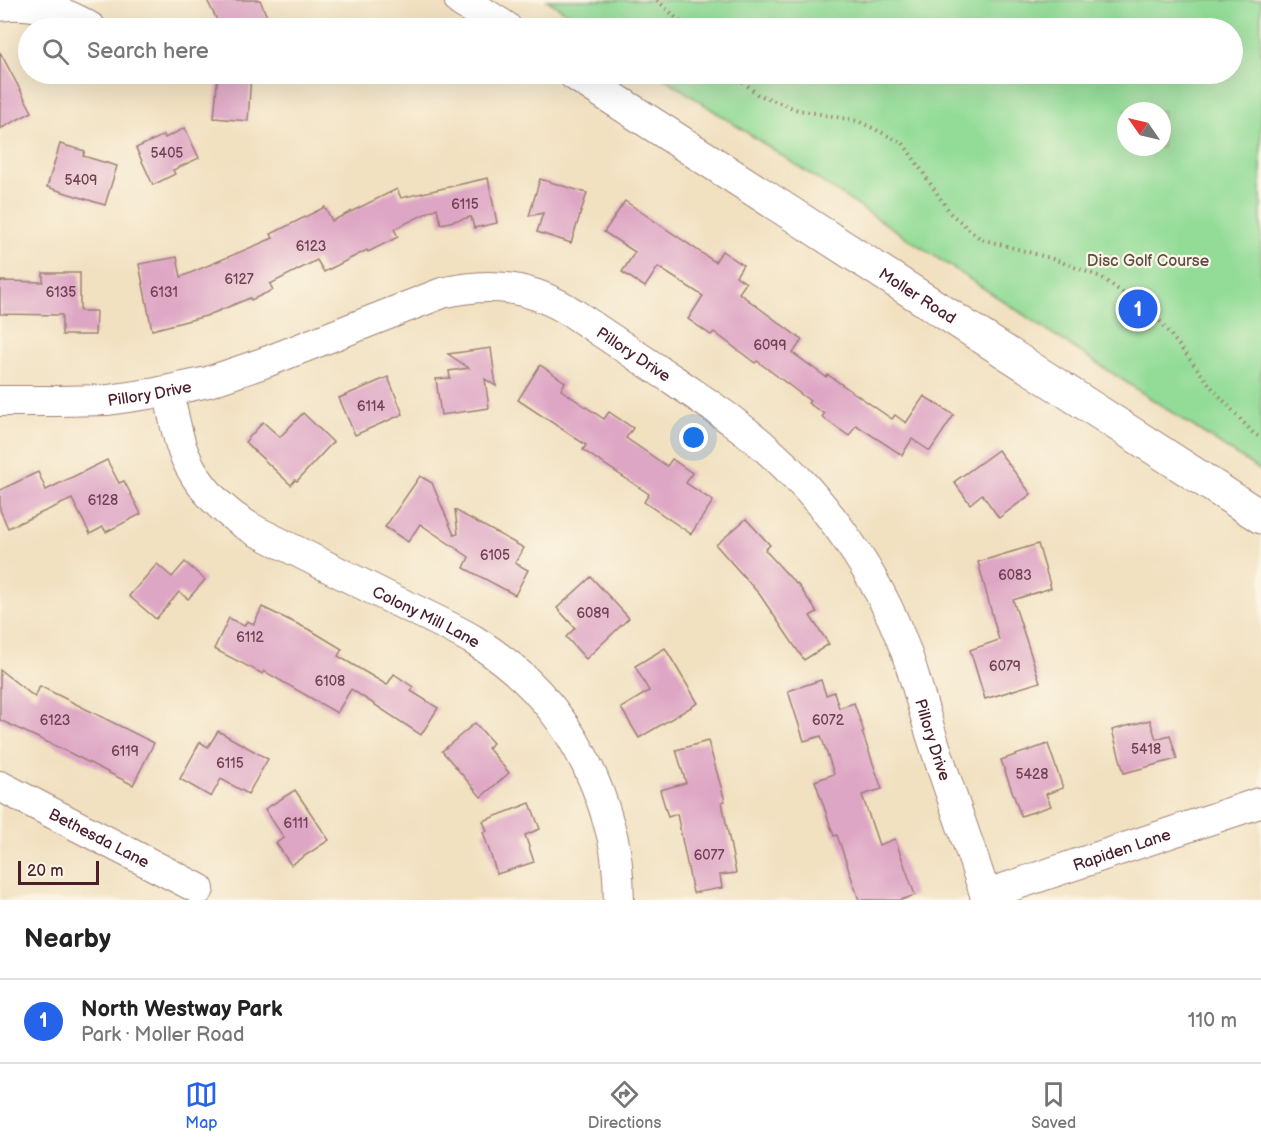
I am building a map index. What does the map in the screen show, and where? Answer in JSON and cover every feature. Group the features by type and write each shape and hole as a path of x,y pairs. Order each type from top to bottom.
{"street":[{"path":"461,0 489,18"},
{"path":"0,6 20,5 45,8 73,18"},
{"name":"Moller Road","path":"590,84 1261,517"},
{"name":"Pillory Drive","path":"0,401 108,400 208,382 454,290 478,286 516,289 563,306 742,428 789,470 839,528 873,581 899,634 986,897"},
{"name":"Colony Mill Lane","path":"168,391 180,441 190,466 204,489 233,517 256,531 473,640 515,670 542,697 566,727 586,760 594,779 611,830 619,880 617,892 619,900"},
{"name":"Bethesda Lane","path":"0,786 199,889"},
{"name":"Rapiden Lane","path":"986,897 1259,803"}],"path":[{"path":"657,0 676,18"},
{"path":"746,84 758,94 798,110 858,121 903,143 951,214 981,239 1050,258 1101,277 1159,320 1214,389 1253,433 1261,438"}],"green space":[{"name":"Disc Golf Course","path":"547,0 1261,0 1261,471 673,84 1243,84 1243,18 575,18"}],"building":[{"path":"207,0 260,0 268,18 216,18"},
{"path":"0,52 32,112 0,129"},
{"path":"217,84 250,84 248,121 214,118"},
{"path":"185,128 199,158 173,170 175,174 153,185 136,148"},
{"path":"60,144 85,151 83,156 117,166 105,205 47,187"},
{"path":"488,178 497,223 474,228 471,217 441,224 437,208 394,229 398,237 324,272 317,260 270,284 273,290 251,300 250,298 206,316 152,330 139,264 177,257 181,277 273,238 271,234 325,207 332,221 397,189 401,198"},
{"path":"540,179 587,193 571,243 537,232 543,213 529,216"},
{"path":"625,201 715,262 722,251 743,265 736,276 746,283 739,293 802,340 793,353 826,377 828,375 892,419 895,415 906,423 924,396 954,415 930,451 912,439 902,455 856,425 849,436 822,417 824,414 808,403 810,401 757,361 755,363 714,332 711,335 688,319 703,296 658,267 645,287 622,272 635,252 604,232"},
{"path":"43,273 80,273 80,311 96,311 95,335 62,335 62,315 0,314 0,281 43,282"},
{"path":"491,348 496,386 485,379 489,408 441,415 436,379 450,378 449,371 469,368 448,354"},
{"path":"540,365 565,382 561,390 604,419 609,412 633,428 626,438 667,466 672,459 692,473 686,483 713,501 691,534 644,502 649,494 583,450 586,445 518,400"},
{"path":"388,377 403,414 355,435 339,398"},
{"path":"303,413 333,442 291,485 245,442 263,422 280,437"},
{"path":"998,450 1031,494 999,518 982,494 970,504 954,482"},
{"path":"107,460 119,483 124,481 141,514 106,532 103,527 90,534 72,499 8,528 0,510 0,490 38,472 46,490"},
{"path":"420,476 432,483 454,535 458,534 455,510 524,548 515,563 528,570 515,595 464,568 469,557 420,524 408,542 385,527"},
{"path":"746,519 770,545 765,550 797,583 817,612 810,616 829,644 804,660 760,595 716,545"},
{"path":"1038,544 1051,588 1013,600 1040,682 985,699 970,650 999,640 978,562"},
{"path":"185,562 205,580 188,599 179,592 156,619 129,596 157,564 172,577"},
{"path":"591,577 629,618 586,659 566,637 575,628 557,608"},
{"path":"262,607 312,631 342,649 338,656 387,685 394,674 413,687 411,691 438,708 421,735 351,689 337,713 264,671 263,674 214,649 229,618 244,626 247,621 254,624"},
{"path":"665,648 698,703 639,738 621,708 649,691 635,666"},
{"path":"0,670 35,697 40,686 154,743 133,785 0,720"},
{"path":"821,680 826,695 834,692 839,708 854,703 882,789 862,795 879,845 895,839 915,895 901,900 859,900 837,835 834,836 815,781 834,774 821,736 804,741 788,691"},
{"path":"1150,720 1156,739 1170,735 1177,759 1124,773 1112,730"},
{"path":"475,723 493,743 488,748 509,773 481,797 442,751"},
{"path":"218,731 268,759 248,794 221,779 211,797 180,779 200,742 208,747"},
{"path":"708,741 725,801 722,802 736,873 720,875 722,888 693,893 677,814 668,817 660,790 686,783 676,750"},
{"path":"1048,744 1063,788 1046,794 1051,806 1021,816 1001,760"},
{"path":"295,790 329,840 291,865 276,843 284,838 265,809"},
{"path":"530,803 540,829 525,835 534,862 497,874 483,832 487,831 483,821"}],"place":[{"name":"North Westway Park","path":"1138,309"}]}
